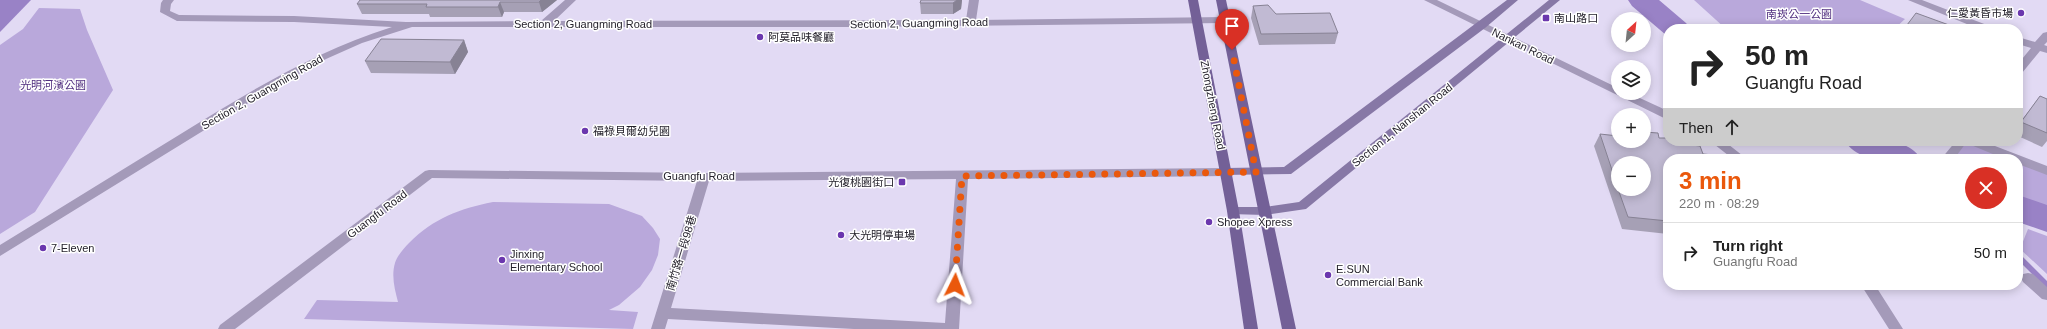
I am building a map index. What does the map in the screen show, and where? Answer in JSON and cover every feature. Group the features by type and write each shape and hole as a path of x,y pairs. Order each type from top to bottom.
{"main road":[{"name":"Zhongzheng Road","path":"1193,0 1233,211 1251,329"},
{"path":"1221,0 1264,211 1290,329"}],"street":[{"path":"169,0 166,3 165,12 177,18 294,19 411,24"},
{"path":"544,24 571,0"},
{"path":"971,22 974,0"},
{"name":"Nankan Road","path":"1429,0 1611,89"},
{"path":"1226,172 1287,171 1481,26 1513,0"},
{"name":"Section 1, Nanshan Road","path":"1233,211 1264,211 1302,206 1400,128 1506,38 1555,0"},
{"path":"1913,0 1975,24"},
{"name":"Section 2, Guangming Road","path":"0,251 278,81 322,57 358,41 411,24 1226,20"},
{"path":"2023,66 2042,48 2047,35"},
{"path":"2023,42 2042,48"},
{"name":"Nankan Road","path":"1634,100 1663,114"},
{"path":"1723,146 1734,154"},
{"path":"1951,154 1958,146"},
{"path":"1984,146 2004,154"},
{"path":"2023,161 2047,171"},
{"name":"Guangfu Road","path":"225,329 429,174 704,177 962,176 1226,172"},
{"path":"663,313 952,329 962,176"},
{"name":"南竹路一段98巷","path":"658,329 704,177"},
{"path":"2028,278 2047,295"},
{"path":"1871,290 1896,329"}],"green space":[{"name":"南崁公一公園","path":"1694,0 1860,0 1905,19 1900,24 1720,24"},
{"name":"光明河濱公園","path":"39,8 80,9 87,30 113,90 35,212 0,234 0,45 23,29"},
{"path":"1958,146 1977,146 2001,154 1950,154"},
{"path":"2023,162 2047,171 2047,213 2023,206"},
{"name":"Jinxing Elementary School","path":"493,202 609,204 642,216 653,228 660,239 658,255 652,270 640,287 619,305 609,310 638,312 633,329 304,319 317,300 398,302 393,273 397,258 407,245 428,227 458,211"},
{"path":"2028,229 2047,236 2047,274 2023,252 2023,242"}],"shaded area":[{"path":"0,0 31,0 0,32"}],"building":[{"path":"360,0 541,0 539,2 500,2 498,7 426,7 427,4 357,4"},
{"path":"921,0 957,0 953,3 920,3"},
{"path":"1268,5 1276,14 1330,13 1338,33 1261,34 1253,6"},
{"path":"1916,13 1946,24 1908,24"},
{"path":"381,39 464,40 450,62 365,61"},
{"path":"2040,96 2047,99 2047,133 2023,123 2023,119"},
{"path":"1651,132 1658,133 1659,138 1663,138 1663,146 1700,146 1703,154 1663,154 1663,220 1628,217 1620,196 1651,196 1651,156 1611,156 1611,167 1600,134 1611,135 1611,148 1651,148"}],"waterway":[{"path":"1642,0 1670,24"},
{"path":"1874,146 1892,154"},
{"path":"2023,210 2047,219"},
{"path":"2023,261 2047,285"}],"place":[{"name":"仁愛黃昏市場","path":"2021,13"},
{"name":"南山路口","path":"1546,18"},
{"name":"阿莫品味餐廳","path":"760,37"},
{"name":"福祿貝爾幼兒園","path":"585,131"},
{"name":"光復桃園街口","path":"902,182"},
{"name":"Shopee Xpress","path":"1209,222"},
{"name":"大光明停車場","path":"841,235"},
{"name":"7-Eleven","path":"43,248"},
{"name":"Jinxing Elementary School","path":"502,260"},
{"name":"E.SUN Commercial Bank","path":"1328,275"}],"route":[{"path":"955,285 962,176 1088,173 1256,172 1232,50"}]}
